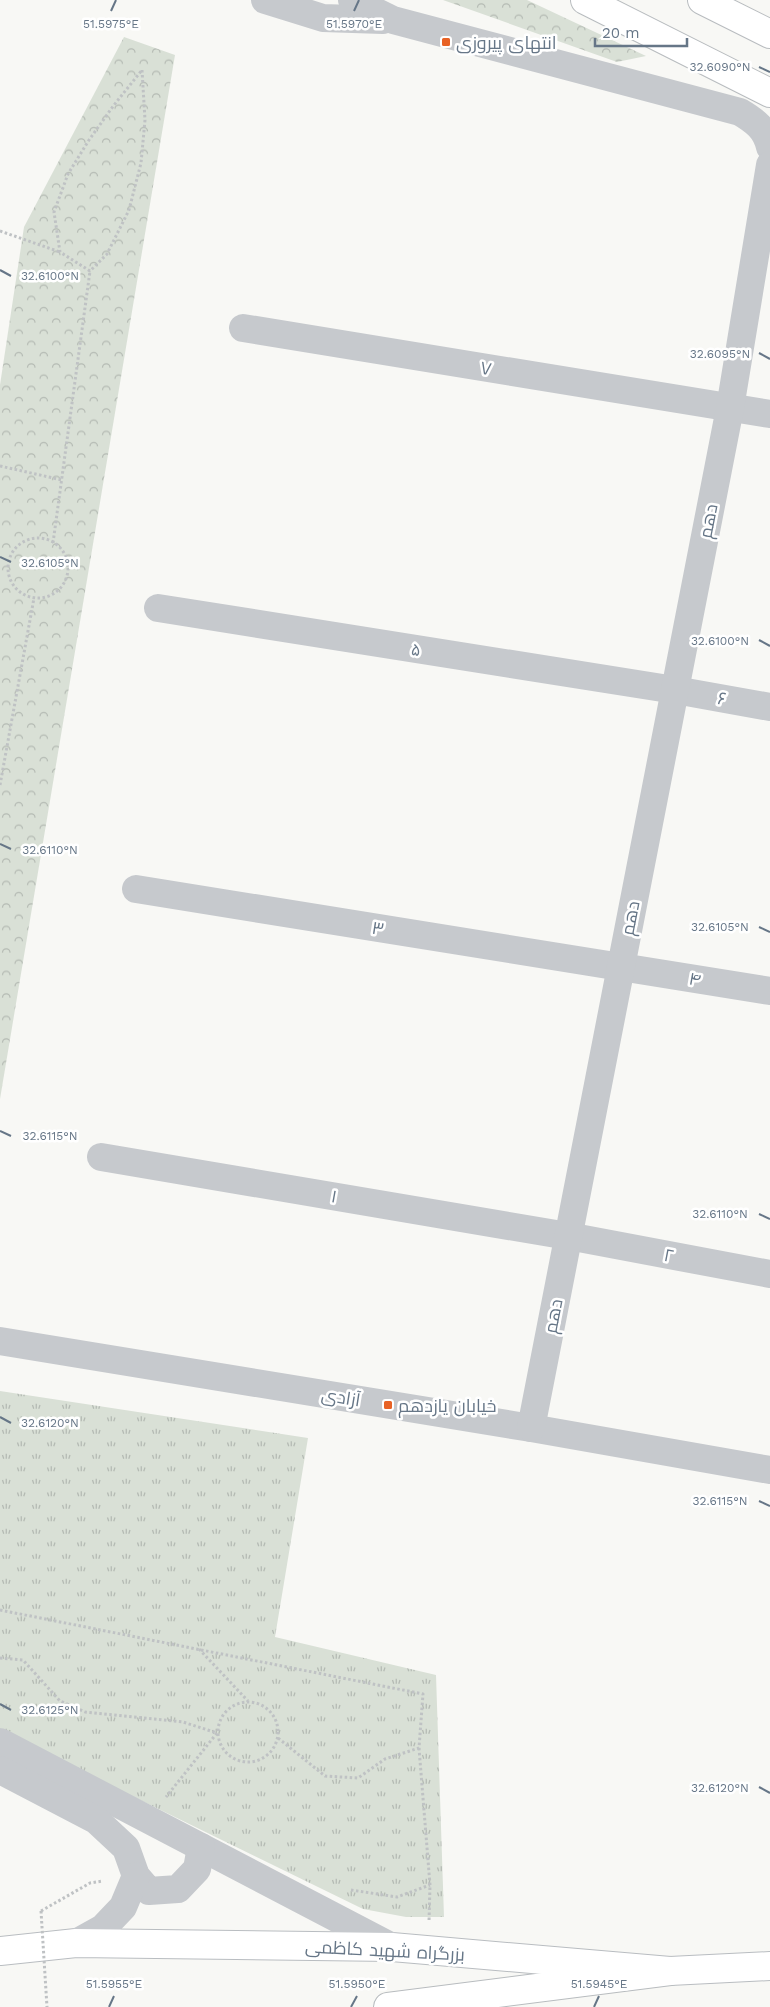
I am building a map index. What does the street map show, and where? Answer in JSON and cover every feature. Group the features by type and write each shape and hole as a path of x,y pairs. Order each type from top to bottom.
{"main road":[{"path":"585,0 770,93"},
{"path":"702,0 770,34"},
{"name":"بزرگراه شهید کاظمی","path":"0,1951 76,1943 392,1947 670,1971 770,1966"},
{"path":"388,2007 670,1971"}],"street":[{"path":"265,0 323,18 393,20"},
{"path":"352,0 393,20 740,112 757,123 768,138 770,147"},
{"name":"دهم","path":"531,1428 730,408 770,165"},
{"name":"۷","path":"243,328 770,414"},
{"name":"۵","path":"158,608 675,690"},
{"name":"۶","path":"675,690 770,707"},
{"name":"۳","path":"136,889 620,966"},
{"name":"۴","path":"620,966 770,991"},
{"name":"۱","path":"101,1157 568,1236"},
{"name":"۲","path":"568,1236 770,1274"},
{"name":"آزادی","path":"0,1341 531,1428 770,1470"},
{"path":"0,1742 392,1947"},
{"path":"0,1770 96,1820 126,1848 136,1876 149,1891 178,1889 197,1869 201,1848"},
{"path":"76,1943 103,1928 123,1907 136,1876"}],"path":[{"path":"53,543 90,270 108,254 129,210 141,163 145,120 142,70 89,140 68,174 54,212 60,252"},
{"path":"0,231 60,252 90,270"},
{"path":"0,466 62,480"},
{"path":"43,539 53,543 66,556 68,565 65,583 51,595 43,598 34,598 16,588 10,579 8,568 10,558 23,542 43,539"},
{"path":"0,786 2,763 34,598"},
{"path":"0,1610 423,1694 418,1748 430,1885 428,1950"},
{"path":"199,1649 248,1701"},
{"path":"0,1658 23,1660 60,1701 85,1712 183,1722 217,1733"},
{"path":"162,1802 217,1733 222,1715 229,1708 238,1703 248,1701 258,1704 268,1708 278,1727 278,1738 275,1747 260,1760 251,1762 241,1762 224,1752 219,1743 217,1733"},
{"path":"278,1738 325,1776 358,1778 385,1759 418,1748"},
{"path":"47,2007 41,1910 90,1883 136,1876"}],"green space":[{"path":"443,0 527,0 646,56 617,62"},
{"path":"124,37 175,55 0,1099 0,385 24,227"},
{"path":"0,1391 308,1438 275,1637 436,1675 444,1917 406,1917 363,1909 79,1770 0,1728"}],"place":[{"name":"انتهای پیروزی","path":"446,42"},
{"name":"خیابان یازدهم","path":"388,1405"}]}
